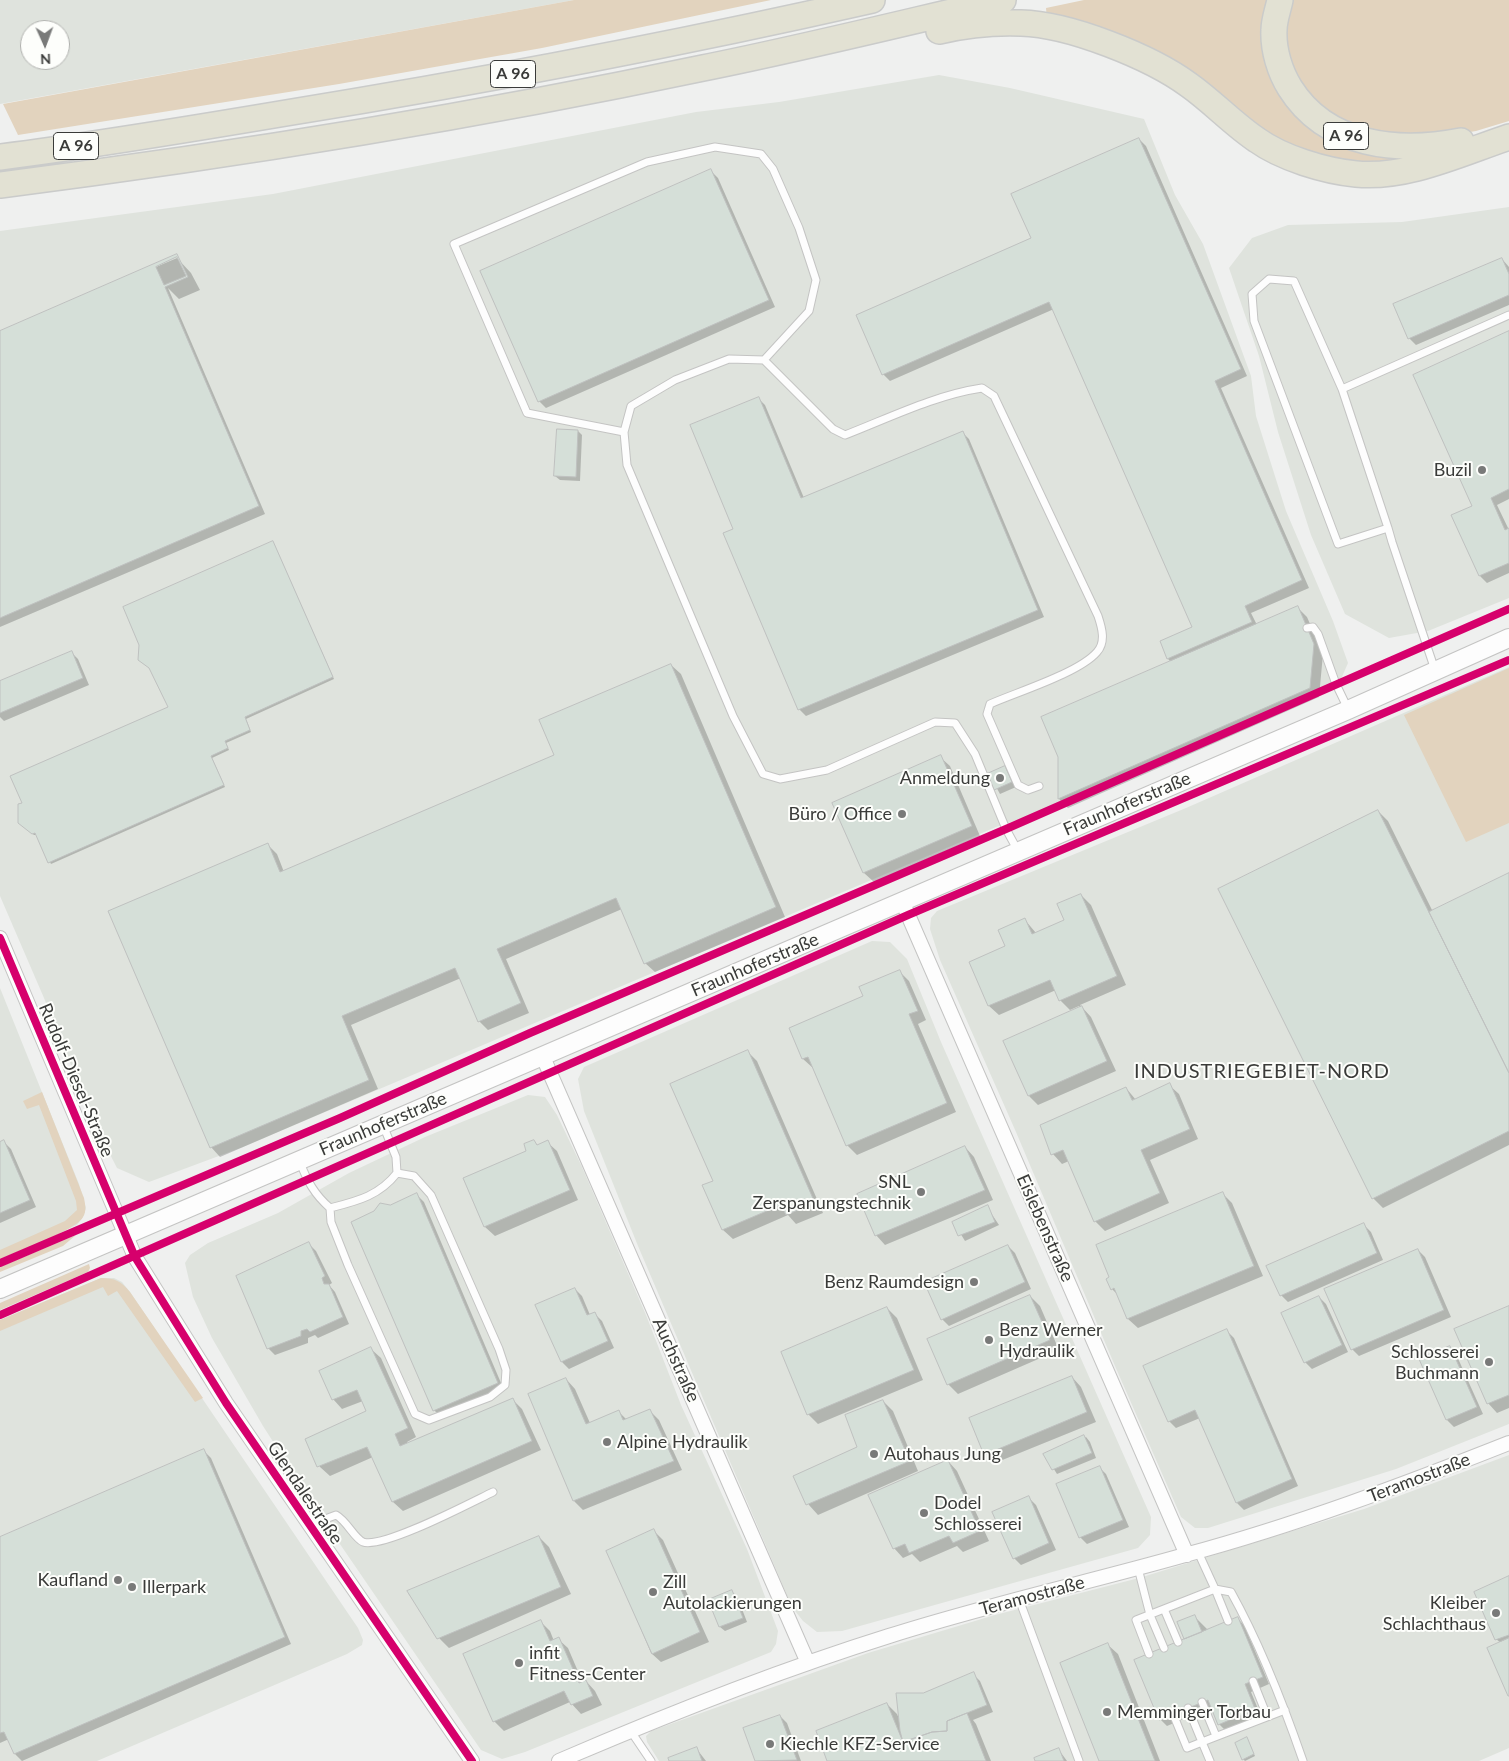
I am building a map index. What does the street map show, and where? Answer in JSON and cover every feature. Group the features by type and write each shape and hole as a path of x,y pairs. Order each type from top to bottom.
{"highway":[{"name":"A 96","path":"0,157 151,136 382,98 704,38 872,0"},
{"name":"A 96","path":"0,184 226,154 518,104 703,68 1003,0"},
{"name":"A 96","path":"1280,0 1274,30 1281,74 1298,102 1322,124 1350,138 1382,145 1444,144 1466,140 1509,126"},
{"path":"809,45 853,50 964,26 1022,23 1060,29 1103,42 1149,61 1188,84 1258,141 1324,168 1357,174 1401,172 1509,138"}],"street":[{"name":"Fraunhoferstraße","path":"0,1289 124,1234 1348,710 1509,638"},
{"name":"Eislebenstraße","path":"902,901 1193,1553"},
{"name":"Rudolf-Diesel-Straße","path":"0,938 124,1234"},
{"name":"Auchstraße","path":"543,1056 808,1663"},
{"name":"Glendalestraße","path":"124,1234 135,1257 226,1403 472,1761"},
{"name":"Teramostraße","path":"559,1761 630,1730 808,1663 953,1616 1193,1553 1384,1492 1509,1443"}],"lane":[{"path":"624,432 527,413 454,244 647,162 715,147 761,154 773,169 799,228 816,280 809,311 764,360"},
{"path":"1388,528 1338,544 1254,321 1252,294 1269,279 1294,281 1342,389 1388,528 1435,671"},
{"path":"1342,389 1509,316"},
{"path":"1018,851 1006,829 975,754 955,723 935,722 827,770 780,779 763,774 732,716 627,465 624,432 630,406 675,380 729,359 764,360 833,429 845,435 943,397 967,390 982,388 994,396 1098,616 1104,634 1098,652 1075,668 990,704 987,714 1018,785 1028,790 1039,786"},
{"path":"1307,628 1313,627 1318,634 1336,684 1348,710"},
{"path":"330,1208 356,1202 386,1187 397,1173 396,1157 383,1124"},
{"path":"299,1160 318,1198 330,1208 331,1222 348,1265 415,1414 429,1420 490,1398 504,1385 506,1370 500,1349 431,1195 414,1176 397,1173"},
{"path":"309,1526 336,1515 345,1520 361,1541 371,1543 399,1536 493,1492"},
{"path":"1193,1553 1215,1589 1228,1621"},
{"path":"1138,1568 1150,1615 1164,1648"},
{"path":"1149,1654 1136,1620 1215,1589 1231,1592 1252,1629 1286,1710 1303,1761"},
{"path":"1019,1599 1031,1627 1079,1761"},
{"path":"1164,1609 1178,1642"},
{"path":"1252,1681 1267,1716"},
{"path":"1202,1702 1216,1736"},
{"path":"1188,1708 1210,1761"},
{"path":"1174,1714 1187,1748 1286,1710"},
{"path":"630,1730 651,1761"}],"shaded area":[{"path":"0,0 574,0 0,104"},
{"path":"574,0 771,0 542,48 339,84 18,135 3,104"},
{"path":"1084,0 1271,0 1275,82 1409,156 1412,160 1360,164 1302,153 1047,19 1046,8"},
{"path":"1289,0 1509,0 1509,121 1476,131 1434,138 1392,136 1330,117 1305,95 1288,64 1283,32"},
{"path":"939,75 1010,88 1144,119 1175,195 1203,244 1251,376 1256,416 1286,511 1333,621 1348,663 1341,679 1035,814 996,827 243,1147 149,1182 117,1168 96,1127 0,896 0,231 273,194 696,112 779,102"},
{"path":"1509,207 1509,598 1428,631 1389,638 1345,614 1311,535 1278,432 1259,356 1229,268 1252,238 1288,225 1402,222"},
{"path":"1509,667 1509,1424 1396,1469 1208,1528 1195,1528 1181,1517 1115,1366 1016,1132 940,960 930,929 931,918 937,911 1186,808"},
{"path":"1509,668 1509,823 1466,842 1404,715"},
{"path":"872,941 890,942 907,959 941,1042 1151,1517 1150,1535 1138,1548 842,1631 817,1632 803,1621 792,1607 638,1246 584,1111 578,1079 584,1067"},
{"path":"0,988 79,1184 86,1208 83,1217 77,1225 0,1259"},
{"path":"42,1092 84,1198 85,1212 83,1217 70,1228 0,1259 0,1250 65,1221 77,1210 76,1201 39,1105 27,1109 23,1101"},
{"path":"528,1095 545,1097 557,1115 582,1167 646,1315 681,1405 747,1549 778,1631 776,1644 771,1652 525,1752 502,1759 481,1750 318,1512 263,1426 212,1338 193,1297 185,1263 190,1255 208,1243 278,1213 349,1173 425,1137"},
{"path":"76,1235 63,1246 0,1272 0,1267"},
{"path":"89,1264 88,1272 0,1310 0,1303"},
{"path":"101,1278 114,1278 122,1282 130,1292 358,1628 363,1640 362,1645 347,1654 97,1761 0,1761 0,1320"},
{"path":"101,1278 117,1281 130,1292 203,1398 195,1402 117,1291 108,1296 103,1287 0,1331 0,1320"},
{"path":"1509,1455 1509,1748 1479,1761 659,1761 647,1742 646,1736 651,1731 868,1653 995,1615 1139,1578 1364,1509"}],"building":[{"path":"1139,138 1241,369 1215,381 1302,580 1245,606 1252,622 1167,659 1160,641 1192,627 1049,302 882,375 856,315 1031,238 1011,194"},
{"path":"711,169 769,300 538,402 480,271"},
{"path":"177,254 188,277 165,287 259,506 0,618 0,331"},
{"path":"177,257 186,276 164,285 156,267"},
{"path":"1502,258 1509,274 1509,295 1408,339 1393,304"},
{"name":"Buzil","path":"1509,331 1509,489 1491,498 1505,530 1509,528 1509,563 1479,576 1451,515 1472,506 1413,375"},
{"path":"759,397 801,498 963,431 1038,610 798,710 723,533 733,529 690,425"},
{"path":"557,429 578,430 576,477 554,476"},
{"path":"273,541 333,677 245,717 250,730 225,741 228,748 211,756 224,785 48,863 35,833 32,834 18,823 18,804 22,803 10,776 168,707 149,668 138,660 139,645 123,607"},
{"path":"1298,606 1314,644 1310,688 1058,799 1058,757 1041,717"},
{"path":"72,651 83,678 0,713 0,681"},
{"path":"671,664 776,907 644,964 616,898 497,949 521,1003 478,1022 455,968 342,1016 369,1080 210,1148 108,911 268,843 280,872 554,755 539,720"},
{"name":"Büro / Office","path":"941,755 972,826 863,873 832,803"},
{"name":"Anmeldung","path":"1005,766 1012,782 994,790 987,774"},
{"path":"1378,810 1509,1073 1509,1131 1372,1199 1218,889"},
{"path":"1509,873 1509,1073 1429,912"},
{"path":"1081,894 1117,976 1059,1001 1050,980 988,1006 969,962 1005,946 998,930 1025,918 1032,934 1064,920 1057,904"},
{"path":"900,970 918,1011 909,1014 947,1103 846,1146 808,1057 802,1059 789,1028 863,996 859,987"},
{"path":"1082,1006 1107,1061 1028,1096 1003,1041"},
{"path":"748,1050 815,1203 786,1215 781,1205 722,1230 702,1185 713,1181 670,1084"},
{"path":"1170,1083 1190,1129 1141,1150 1160,1193 1094,1222 1063,1150 1051,1155 1040,1125 1126,1087 1132,1100"},
{"path":"4,1140 30,1200 0,1213 0,1142"},
{"path":"534,1140 537,1145 548,1140 570,1190 484,1227 463,1178 526,1151 524,1144"},
{"name":"SNL Zerspanungstechnik","path":"965,1146 985,1190 875,1236 857,1194"},
{"path":"1223,1192 1254,1266 1127,1319 1114,1288 1111,1290 1106,1279 1109,1277 1096,1245"},
{"path":"417,1193 498,1383 433,1411 351,1222 374,1211 380,1203 390,1205"},
{"path":"988,1205 995,1222 958,1236 952,1222"},
{"path":"1364,1223 1377,1253 1280,1296 1266,1266"},
{"path":"309,1242 325,1276 322,1278 324,1284 329,1284 343,1317 310,1332 307,1329 301,1331 301,1336 267,1349 236,1276"},
{"name":"Benz Raumdesign","path":"1008,1245 1025,1282 941,1320 924,1282"},
{"path":"1418,1249 1444,1310 1351,1350 1324,1289"},
{"path":"575,1288 587,1315 595,1312 608,1341 561,1362 535,1305"},
{"name":"Benz Werner Hydraulik","path":"1030,1295 1050,1340 947,1385 927,1339"},
{"path":"1319,1296 1342,1345 1304,1363 1281,1313"},
{"name":"Schlosserei Buchmann","path":"1509,1306 1509,1395 1487,1404 1454,1329"},
{"path":"887,1307 914,1370 807,1415 781,1352"},
{"path":"1227,1329 1292,1479 1236,1503 1195,1410 1168,1422 1143,1366"},
{"path":"1450,1346 1477,1407 1446,1420 1419,1359"},
{"path":"371,1347 408,1428 395,1434 400,1446 513,1398 532,1441 392,1502 367,1447 317,1467 305,1439 366,1411 357,1390 332,1400 319,1371"},
{"path":"1072,1376 1087,1412 984,1455 969,1418"},
{"name":"Alpine Hydraulik","path":"566,1378 586,1424 619,1410 623,1420 650,1409 674,1461 573,1501 528,1394"},
{"name":"Autohaus Jung","path":"883,1400 910,1461 806,1505 793,1476 857,1447 845,1415"},
{"path":"1084,1435 1092,1453 1052,1470 1043,1454"},
{"name":"Illerpark","path":"204,1449 285,1637 14,1754 4,1732 0,1733 0,1537"},
{"name":"Dodel Schlosserei","path":"948,1460 980,1531 953,1543 949,1536 909,1553 905,1544 893,1549 868,1495"},
{"path":"1100,1466 1123,1520 1079,1538 1056,1484"},
{"path":"1029,1496 1049,1543 1013,1559 992,1512"},
{"name":"Zill Autolackierungen","path":"654,1529 700,1632 652,1654 606,1551"},
{"path":"539,1536 561,1587 437,1639 407,1591"},
{"name":"Kleiber Schlachthaus","path":"1509,1576 1509,1635 1495,1640 1474,1592"},
{"path":"732,1590 743,1618 719,1627 708,1600"},
{"path":"1195,1615 1202,1632 1184,1639 1177,1622"},
{"path":"1238,1617 1263,1677 1245,1684 1255,1709 1218,1725 1208,1700 1159,1720 1134,1660"},
{"name":"infit Fitness-Center","path":"541,1620 550,1641 559,1637 579,1683 586,1680 593,1696 571,1705 564,1691 493,1722 463,1654"},
{"name":"Kleiber Schlachthaus","path":"1509,1638 1509,1696 1508,1696 1487,1648"},
{"name":"Memminger Torbau","path":"1108,1643 1155,1761 1099,1761 1060,1663"},
{"path":"974,1672 987,1705 947,1721 947,1731 932,1732 903,1742 896,1693 923,1693"},
{"path":"887,1703 903,1742 932,1732 947,1731 947,1721 967,1713 986,1761 827,1761 816,1731"},
{"name":"Kiechle KFZ-Service","path":"780,1715 797,1760 755,1761 743,1728"},
{"path":"1247,1737 1254,1754 1242,1760 1235,1743"},
{"path":"697,1747 702,1761 669,1761 668,1758"},
{"path":"1059,1748 1064,1761 1035,1761 1034,1758"}],"cycle path":[{"path":"0,1263 340,1118 530,1033 1006,829 1509,609"},
{"path":"0,1315 908,915 1509,660"},
{"path":"0,938 135,1257 226,1403 472,1761"}],"place":[{"name":"Buzil","path":"1482,470"},
{"name":"Anmeldung","path":"1000,778"},
{"name":"Büro / Office","path":"902,814"},
{"name":"SNL Zerspanungstechnik","path":"921,1192"},
{"name":"Benz Raumdesign","path":"974,1282"},
{"name":"Benz Werner Hydraulik","path":"989,1340"},
{"name":"Schlosserei Buchmann","path":"1489,1362"},
{"name":"Alpine Hydraulik","path":"607,1442"},
{"name":"Autohaus Jung","path":"874,1454"},
{"name":"Dodel Schlosserei","path":"924,1513"},
{"name":"Kaufland","path":"118,1580"},
{"name":"Illerpark","path":"132,1587"},
{"name":"Zill Autolackierungen","path":"653,1592"},
{"name":"Kleiber Schlachthaus","path":"1496,1613"},
{"name":"infit Fitness-Center","path":"519,1663"},
{"name":"Memminger Torbau","path":"1107,1712"},
{"name":"Kiechle KFZ-Service","path":"770,1744"}],"district":[{"name":"INDUSTRIEGEBIET-NORD","path":"1262,1072"}]}
